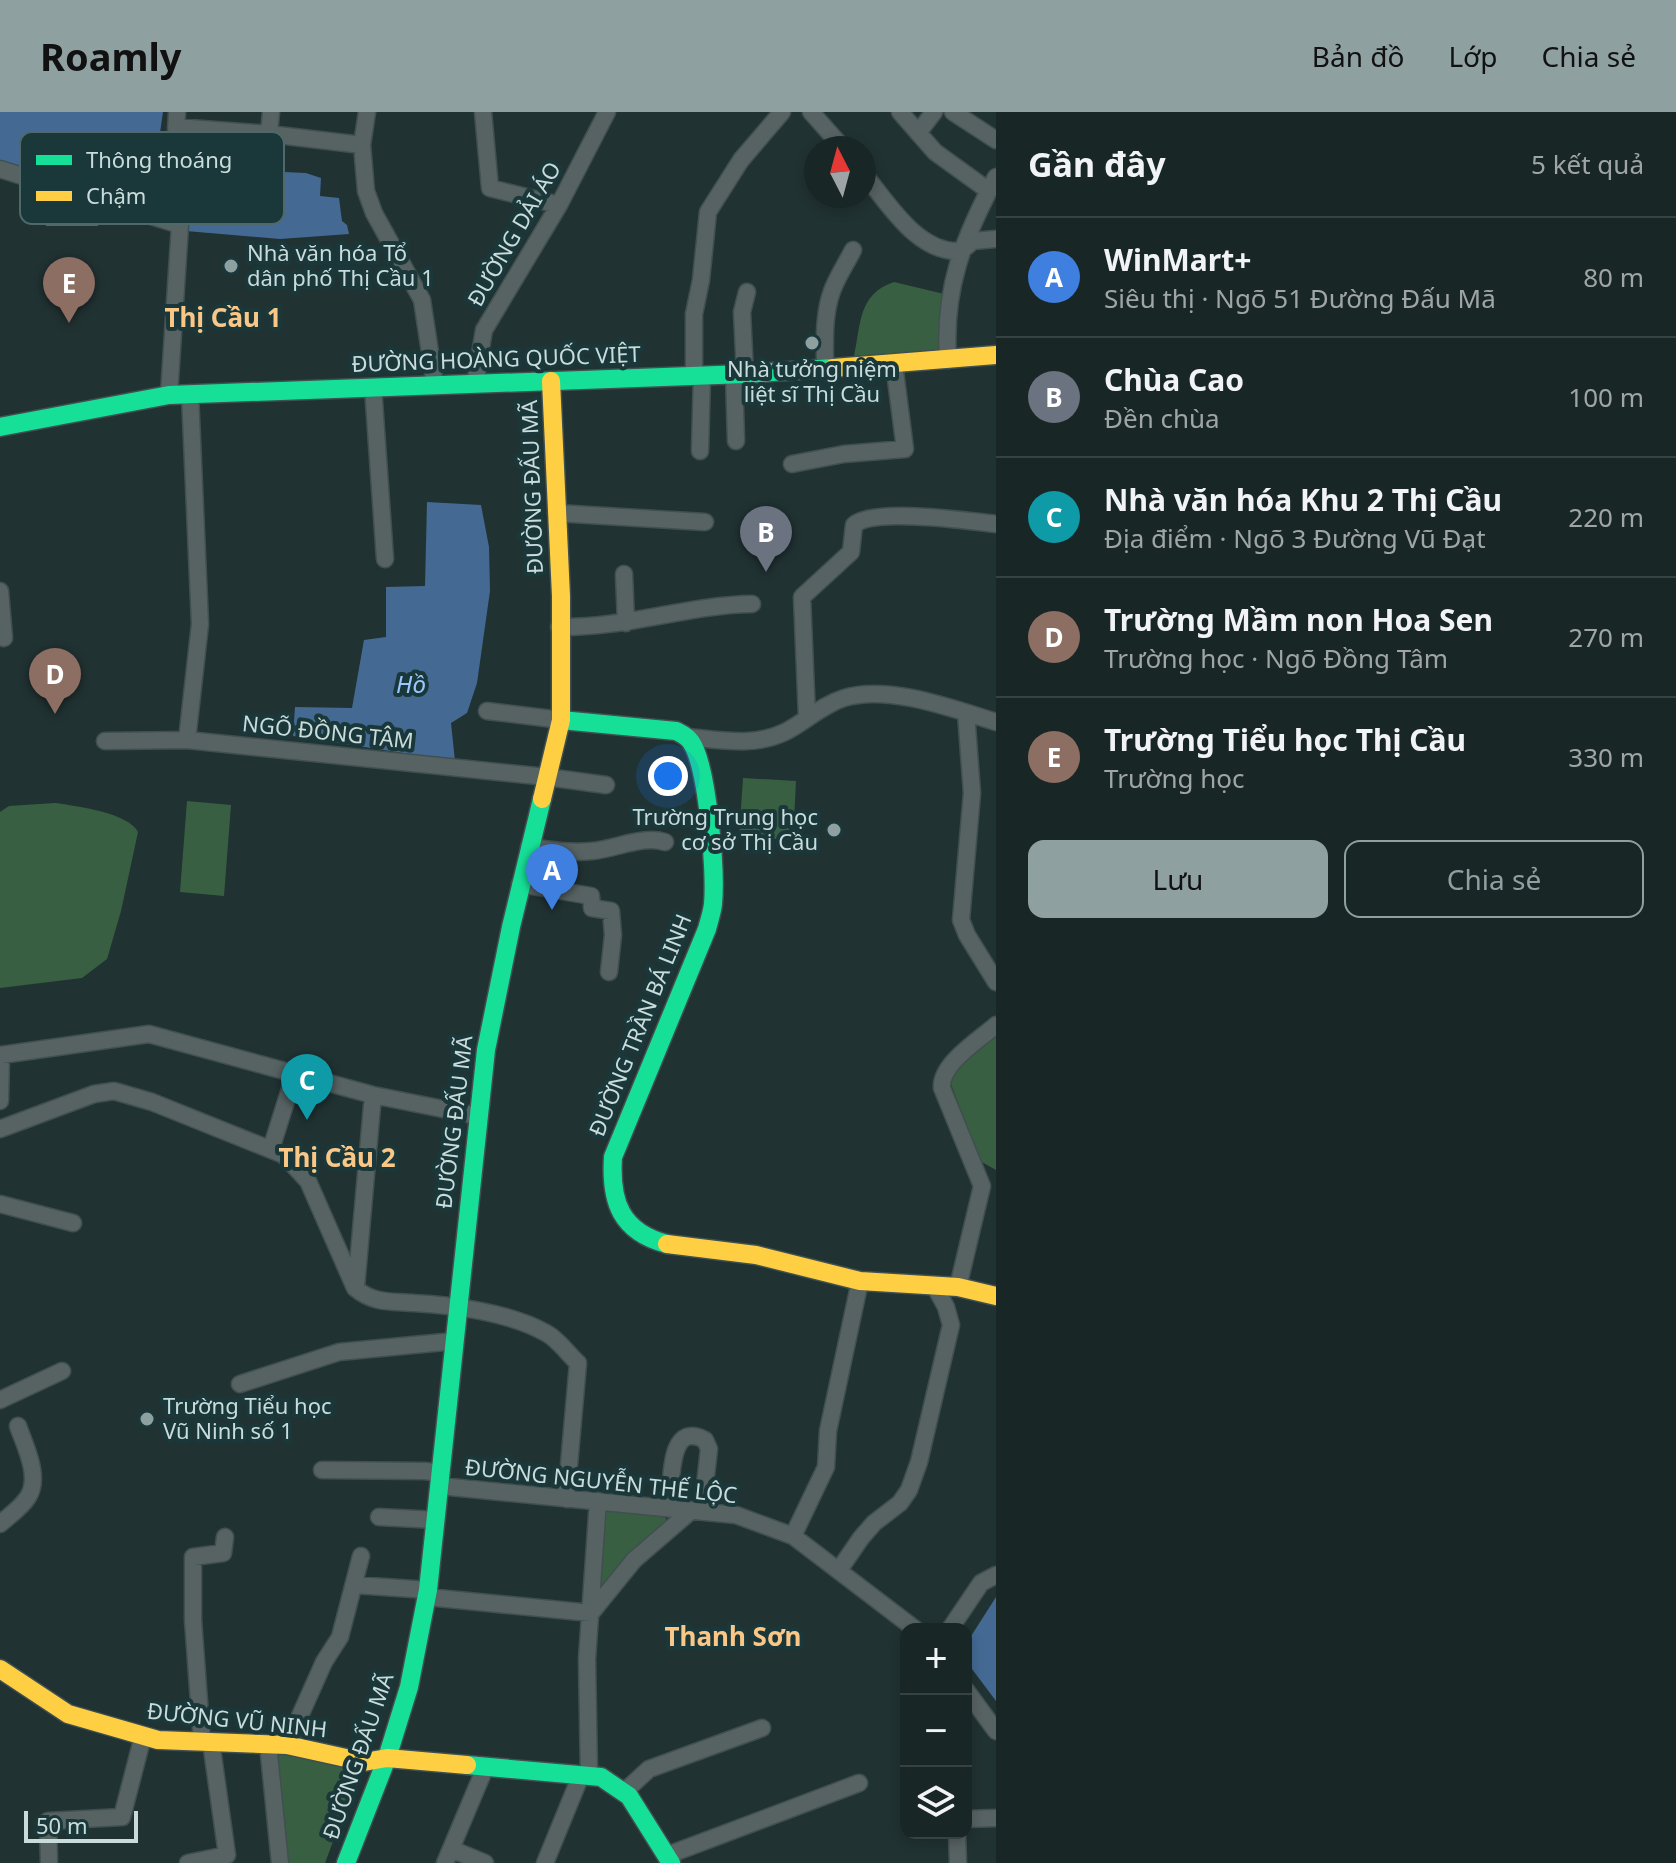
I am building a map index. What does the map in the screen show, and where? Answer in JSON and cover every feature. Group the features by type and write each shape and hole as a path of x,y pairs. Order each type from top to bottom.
{"street":[{"path":"269,132 271,112"},
{"path":"367,112 362,145 366,191 374,213 422,300 435,385"},
{"path":"483,112 490,188 559,205"},
{"name":"ĐƯỜNG DẢI ÁO","path":"475,384 484,330 559,205 607,112"},
{"path":"700,451 694,314 708,212 741,160 782,112"},
{"path":"811,112 832,136"},
{"path":"900,112 935,152 993,185 961,251 948,302 948,360"},
{"path":"918,133 934,112"},
{"path":"953,112 996,140"},
{"path":"176,119 257,132"},
{"path":"284,136 362,145"},
{"path":"0,169 20,175"},
{"path":"876,188 912,232 944,249 961,251 973,241 996,239"},
{"path":"169,395 180,225 177,224"},
{"path":"825,369 824,330 832,291 853,250"},
{"path":"736,441 742,312 747,292"},
{"name":"ĐƯỜNG HOÀNG QUỐC VIỆT","path":"0,427 169,395 739,374 996,355"},
{"path":"792,464 844,454 905,449 894,364"},
{"name":"ĐƯỜNG ĐẤU MÃ","path":"346,1863 387,1758 409,1687 427,1593 478,1116 491,1022 520,884 561,720 561,596 551,381"},
{"path":"373,387 385,559"},
{"path":"187,740 200,624 190,394"},
{"path":"556,513 705,522"},
{"path":"807,717 802,597 851,552 854,525 859,520 909,516 996,524"},
{"path":"624,574 626,623"},
{"path":"0,591 4,638"},
{"path":"559,627 626,623 691,612 717,604 752,604"},
{"path":"487,711 668,729 687,737 736,742 785,732 845,697 870,695 895,695 996,722"},
{"path":"966,713 972,793 961,920 996,982"},
{"name":"ĐƯỜNG TRẦN BÁ LINH","path":"687,737 694,747 700,769 711,843 713,900 707,929 616,1145 612,1172 613,1196 630,1225 647,1239 673,1246 756,1255 860,1281 958,1287 996,1296"},
{"name":"NGÕ ĐỒNG TÂM","path":"105,741 187,740 606,785"},
{"path":"529,847 571,852 618,847 652,838 665,842"},
{"path":"520,884 591,896 592,908 611,911 613,935 609,972"},
{"path":"958,1287 989,1186 941,1081 946,1069 996,1025"},
{"path":"0,1101 1,1055 149,1034 373,1095 478,1116"},
{"path":"271,1149 295,1073"},
{"path":"0,1129 94,1094 114,1091 152,1102 284,1155 308,1181 355,1288 366,1297 387,1303 459,1308 499,1316 548,1334 578,1363 566,1499"},
{"path":"355,1288 373,1095"},
{"path":"0,1204 73,1223"},
{"path":"793,1536 826,1467 828,1431 860,1281"},
{"path":"839,1570 874,1523 900,1503 914,1476 951,1325 946,1307 934,1285"},
{"path":"240,1384 339,1352 455,1341"},
{"path":"0,1400 62,1371"},
{"path":"0,1524 28,1497 33,1485 31,1467 18,1426"},
{"path":"591,1613 634,1560 697,1511 709,1449 705,1440 695,1436 684,1437 676,1445 669,1508"},
{"name":"ĐƯỜNG NGUYỄN THẾ LỘC","path":"322,1470 425,1471 440,1480 566,1499 736,1515 793,1536 907,1623"},
{"path":"545,1863 585,1775 586,1700 598,1501"},
{"path":"379,1517 436,1520"},
{"path":"188,1863 227,1859 207,1742 193,1620 193,1557 223,1553 225,1537"},
{"path":"280,1863 278,1745 340,1637 361,1556"},
{"path":"954,1623 981,1583 996,1575"},
{"path":"355,1585 591,1613"},
{"name":"ĐƯỜNG VŨ NINH","path":"0,1669 68,1714 158,1740 278,1745 364,1762 387,1758 585,1775"},
{"path":"970,1695 996,1731"},
{"path":"624,1792 649,1769 762,1728"},
{"path":"49,1863 48,1821 122,1817 143,1736"},
{"path":"485,1768 448,1856 485,1863"},
{"path":"585,1775 601,1777 624,1792 670,1859 859,1783"},
{"path":"972,1819 996,1818"},
{"path":"957,1839 958,1863"}],"green space":[{"path":"894,282 944,294 943,350 854,356 867,302 882,287"},
{"path":"743,778 796,781 793,840 739,837"},
{"path":"187,801 231,805 224,896 180,892"},
{"path":"55,803 114,815 133,825 138,832 107,959 82,978 0,988 0,812 9,806"},
{"path":"996,1036 996,1170 980,1161 951,1084 954,1071"},
{"path":"604,1509 664,1514 667,1522 598,1592"},
{"path":"275,1749 360,1769 325,1863 283,1863"}],"water":[{"path":"0,112 163,112 160,132 20,132 20,170 0,166"},
{"path":"284,172 306,173 321,178 320,196 339,198 342,221 347,225 349,234 280,239 186,231 186,224 284,224"},
{"path":"46,224 98,224 98,226"},
{"name":"Hồ","path":"427,502 481,505 489,547 490,591 477,683 467,713 451,723 455,761 293,736 295,707 352,708 364,640 386,637 386,587 425,586"},
{"path":"996,1597 996,1701 972,1669 972,1635"}],"traffic: fast":[{"path":"0,427 169,395 745,374 833,368"},
{"path":"561,720 676,731 691,742 702,774 712,846 714,889 711,914 613,1157 614,1188 622,1213 639,1232 667,1244"},
{"path":"346,1863 387,1758 409,1687 428,1590 486,1050 542,799"},
{"path":"467,1765 601,1777 629,1796 671,1863"}],"traffic: slow":[{"path":"833,368 996,355"},
{"path":"542,799 561,720 561,596 551,381"},
{"path":"667,1244 756,1255 860,1281 958,1287 996,1296"},
{"path":"0,1669 68,1714 158,1740 287,1745 364,1762 387,1758 467,1765"}],"place":[{"name":"Nhà văn hóa Tổ dân phố Thị Cầu 1","path":"231,266"},
{"name":"Trường Tiểu học Thị Cầu","path":"69,323"},
{"name":"Nhà tưởng niệm liệt sĩ Thị Cầu","path":"812,343"},
{"name":"Chùa Cao","path":"766,572"},
{"name":"Trường Mầm non Hoa Sen","path":"55,714"},
{"name":"Trường Trung học cơ sở Thị Cầu","path":"834,830"},
{"name":"WinMart+","path":"552,910"},
{"name":"Nhà văn hóa Khu 2 Thị Cầu","path":"307,1120"},
{"name":"Trường Tiểu học Vũ Ninh số 1","path":"147,1419"}],"district":[{"name":"Thị Cầu 1","path":"223,318"},
{"name":"Thị Cầu 2","path":"337,1158"},
{"name":"Thanh Sơn","path":"733,1637"}]}
